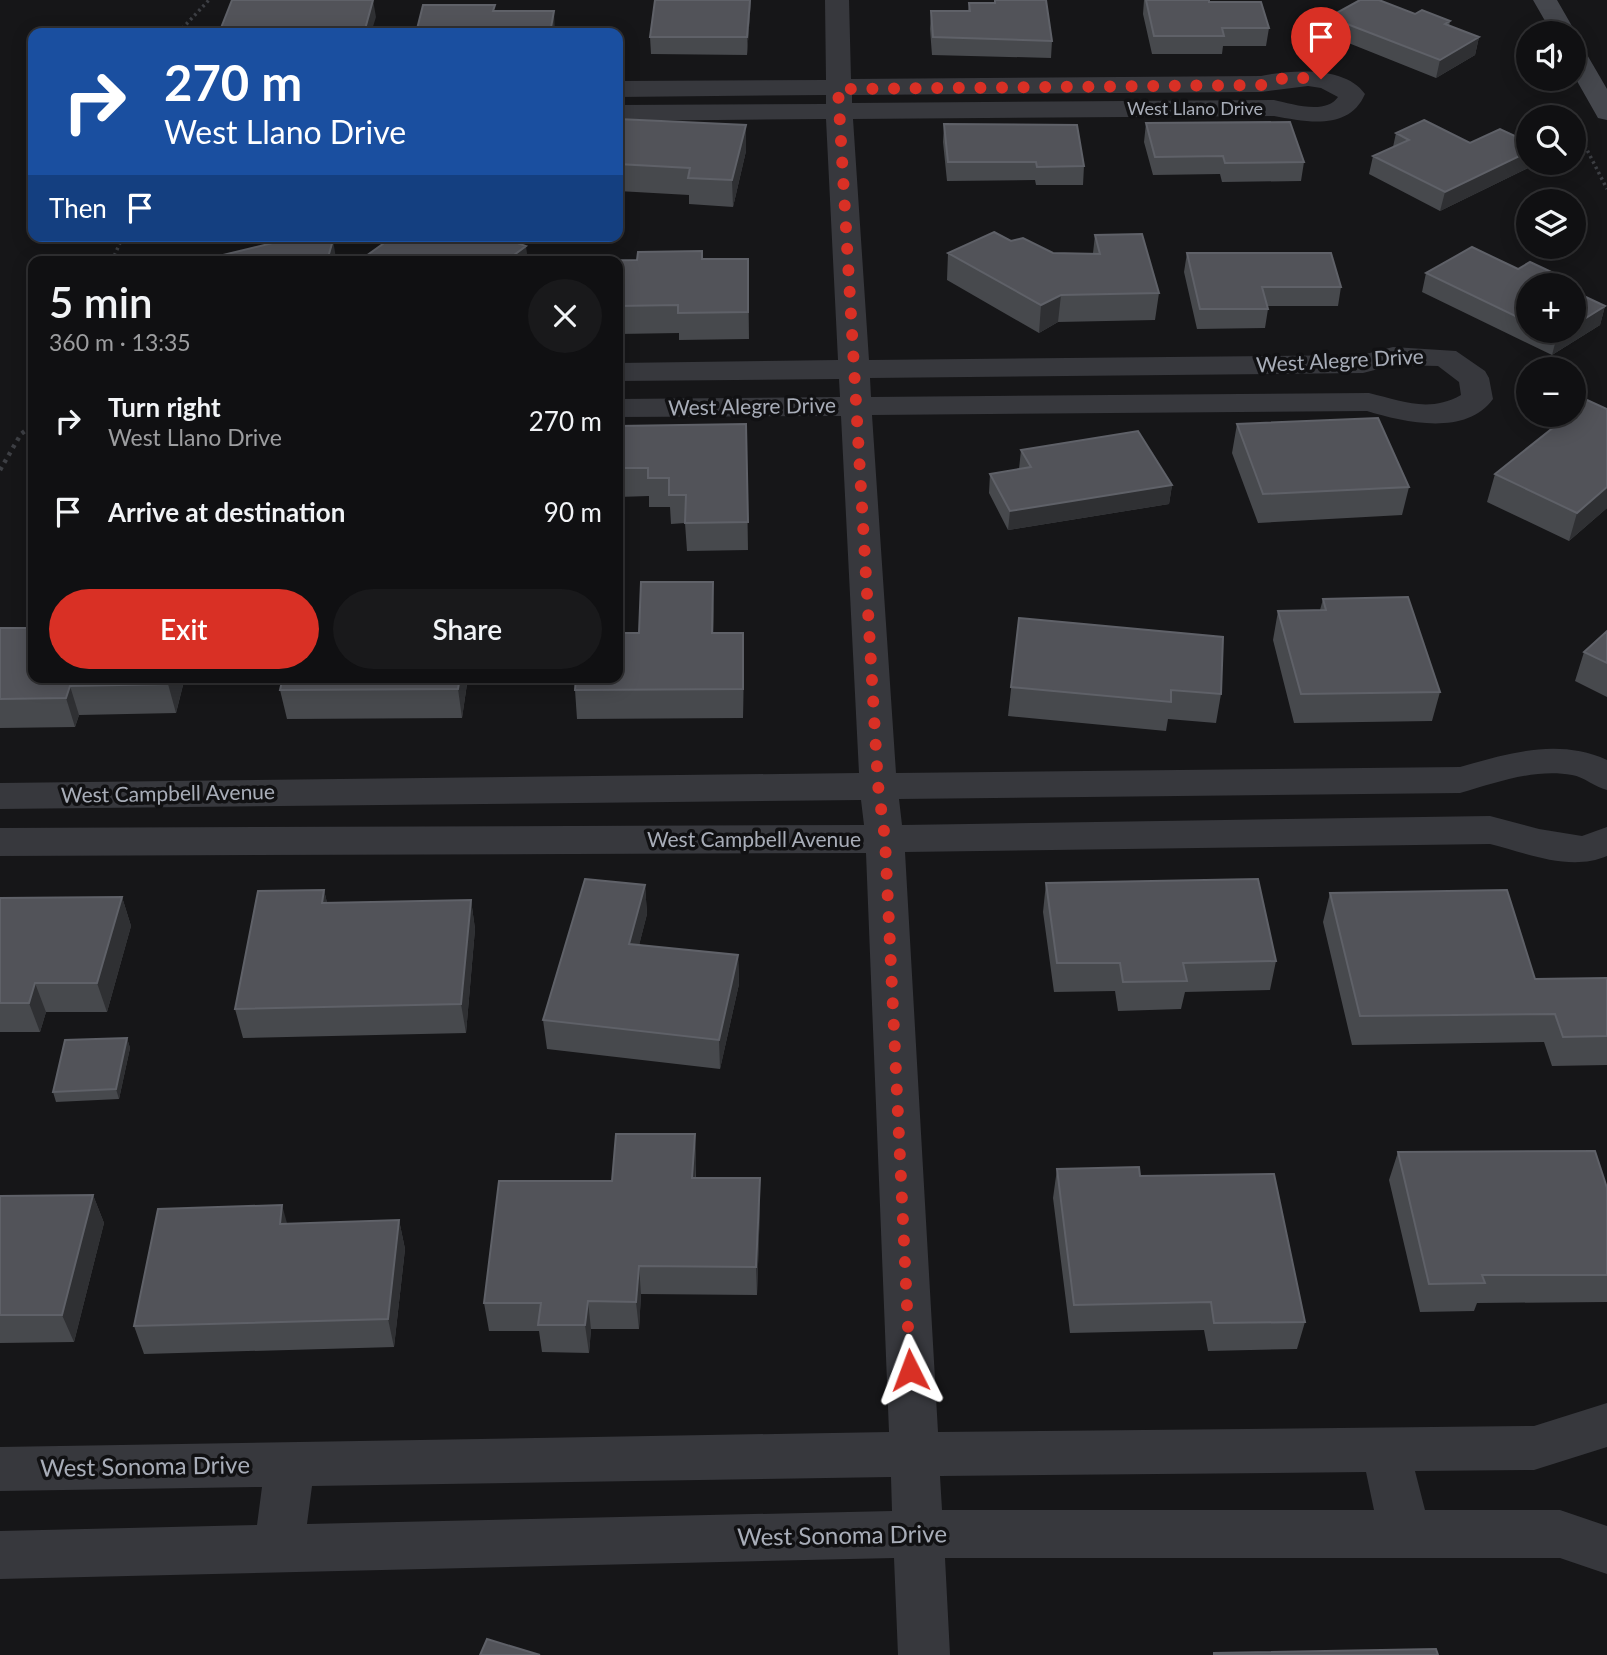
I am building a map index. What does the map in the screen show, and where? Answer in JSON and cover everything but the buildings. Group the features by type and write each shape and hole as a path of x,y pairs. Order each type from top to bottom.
{"main road":[{"path":"1545,0 1557,21"},
{"path":"1586,74 1607,112"}],"street":[{"path":"837,0 838,100 878,785 885,839 924,1655"},
{"name":"West Llano Drive","path":"623,113 838,100 1109,98 1274,108 1308,114 1343,109 1350,104 1352,94 1338,84 1321,79 1288,77 1261,85 1109,98"},
{"name":"West Llano Drive","path":"623,89 838,100"},
{"name":"West Alegre Drive","path":"623,372 856,388 1179,403 1369,402 1413,415 1455,413 1477,399 1474,378 1445,357 1393,356 1363,364 1168,367 856,388 623,408"},
{"path":"1168,367 1179,403"},
{"name":"West Campbell Avenue","path":"0,796 1460,780 1551,759 1599,770 1607,776"},
{"path":"1255,782 1268,834"},
{"path":"324,841 336,792"},
{"name":"West Campbell Avenue","path":"0,842 885,839 1490,830 1539,843 1585,850 1607,841"},
{"name":"West Sonoma Drive","path":"0,1469 914,1454 1534,1448 1607,1424"},
{"path":"1385,1450 1405,1534"},
{"path":"279,1549 290,1465"},
{"name":"West Sonoma Drive","path":"0,1555 918,1534 1560,1534 1607,1550"}],"path":[{"path":"181,28 209,0"},
{"path":"1586,148 1607,189"},
{"path":"0,470 21,434 28,429"}],"route":[{"path":"910,1370 885,839 878,785 838,89 1261,85 1288,77 1321,79"}]}
